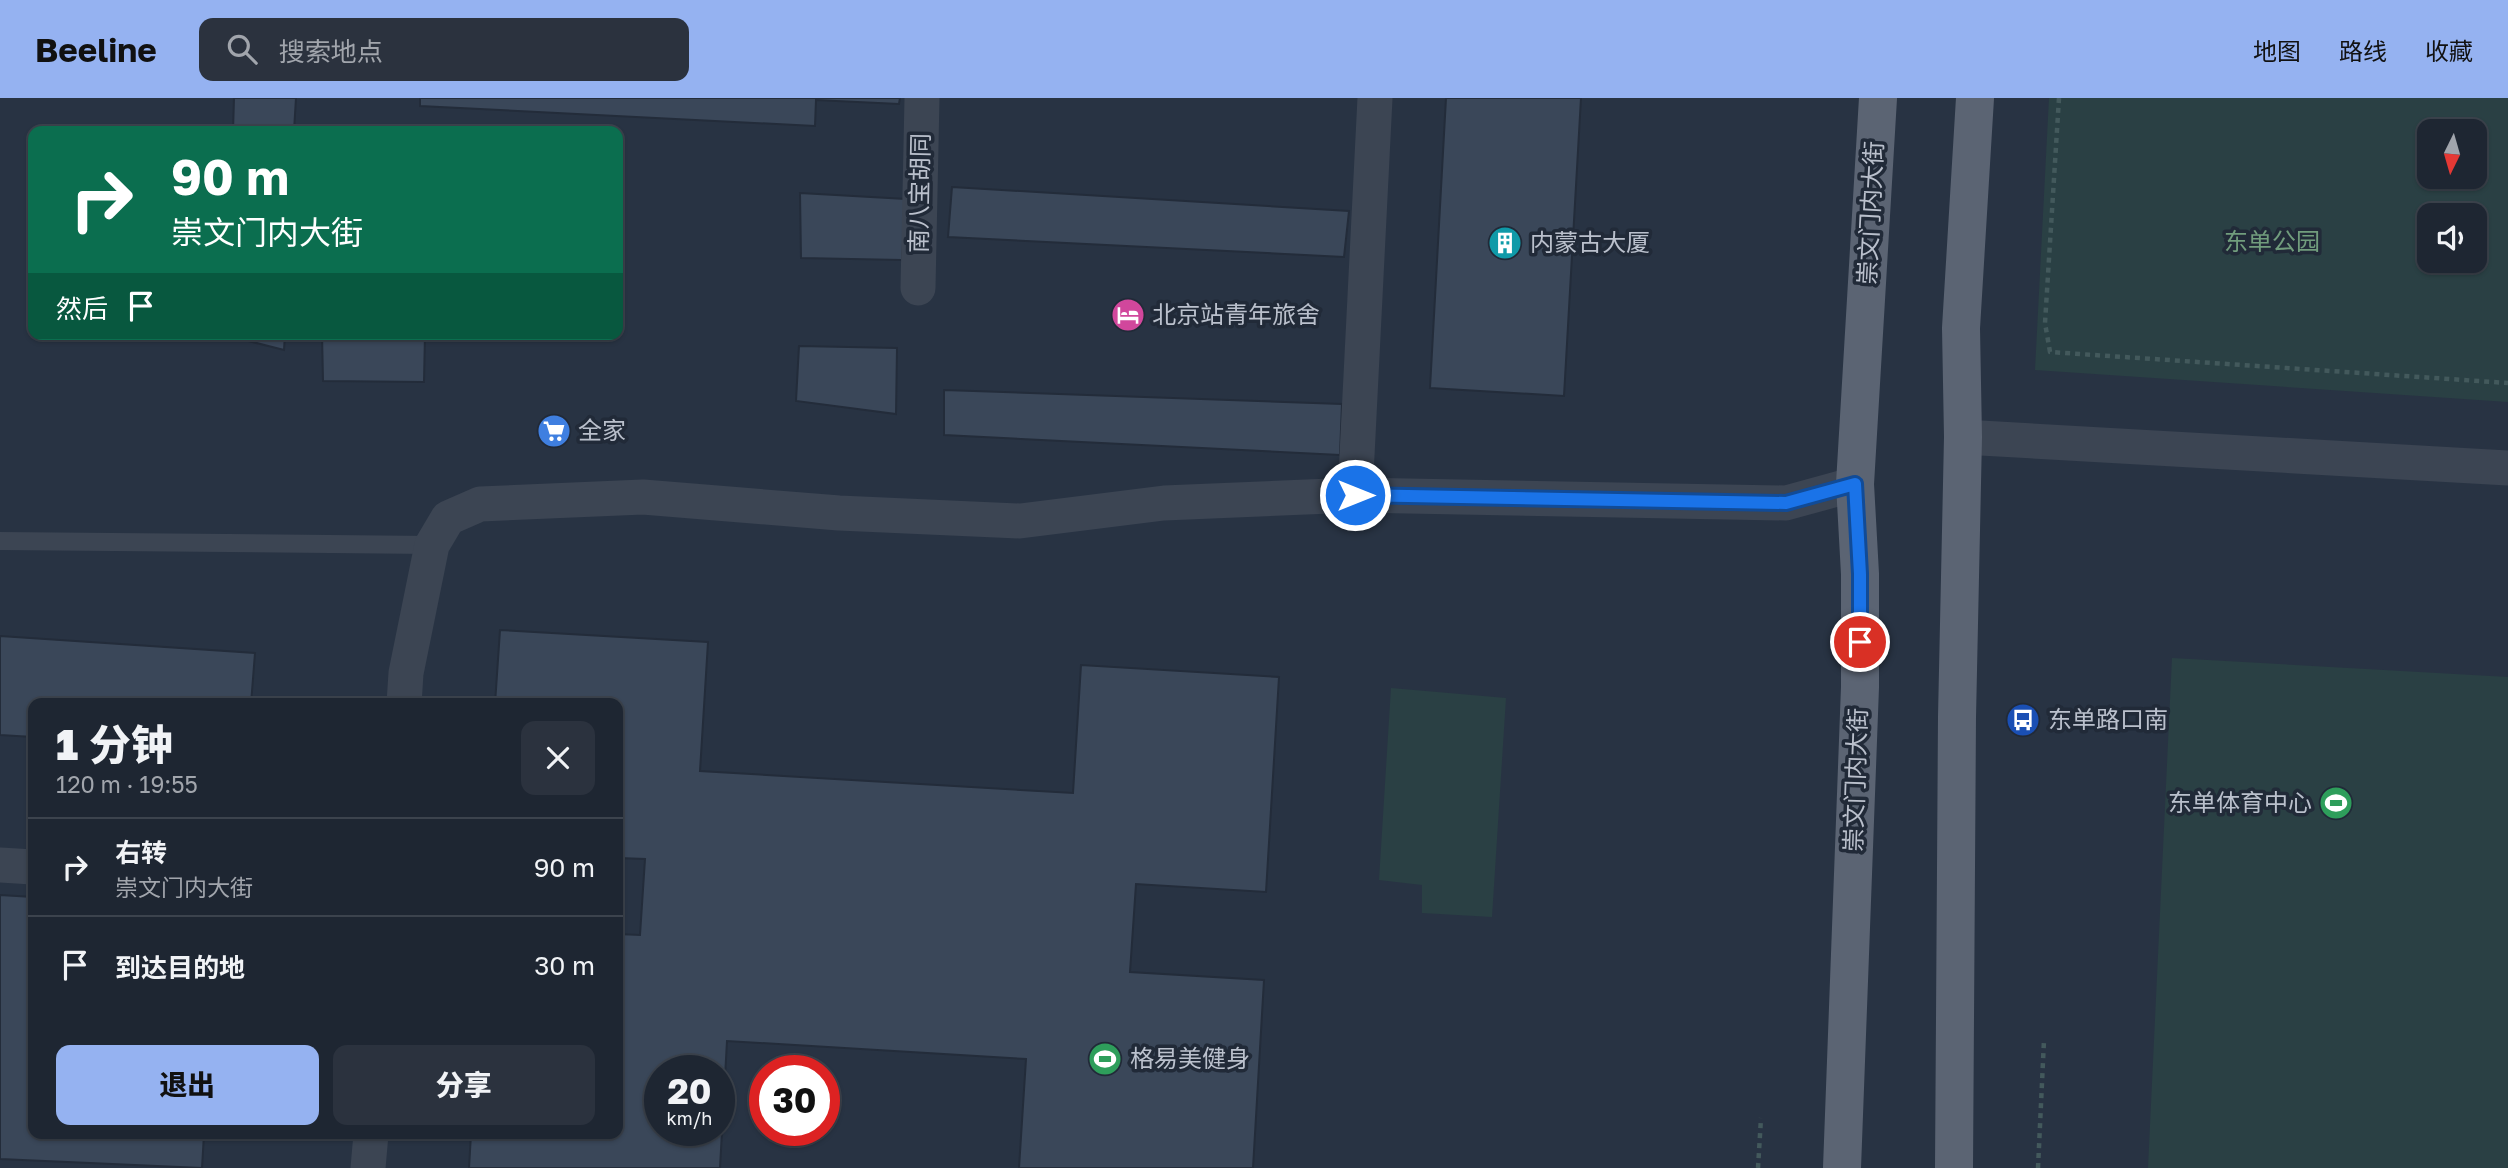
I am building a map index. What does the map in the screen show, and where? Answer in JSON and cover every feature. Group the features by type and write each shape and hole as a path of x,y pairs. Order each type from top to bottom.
{"main road":[{"name":"崇文门内大街","path":"1842,1168 1860,687 1860,574 1855,484 1878,98"},
{"path":"1954,1168 1957,717 1963,437 1961,328 1975,98"}],"street":[{"name":"南八宝胡同","path":"918,288 922,98"},
{"path":"1355,495 1375,98"},
{"path":"1963,437 2508,468"},
{"path":"404,698 406,673 432,545 448,518 481,504 643,497 839,513 1020,521 1164,503 1355,495 1786,503 1855,484"},
{"path":"0,865 28,867"},
{"path":"368,1168 371,1139"}],"lane":[{"path":"0,541 432,545"}],"path":[{"path":"2059,98 2045,323 2050,352 2508,383"},
{"path":"2038,1168 2044,1040"},
{"path":"1758,1168 1761,1118"}],"green space":[{"name":"东单公园","path":"2049,98 2508,98 2508,402 2035,370"},
{"name":"东单体育中心","path":"2172,658 2508,677 2508,1168 2148,1168"},
{"path":"1391,688 1506,698 1492,917 1422,913 1422,885 1379,880"}],"building":[{"path":"234,98 296,98 294,126 233,126"},
{"path":"420,98 900,98 899,104 816,100 815,126 420,106"},
{"name":"内蒙古大厦","path":"1446,98 1581,98 1564,396 1430,388"},
{"path":"952,187 1349,211 1344,257 948,237"},
{"path":"800,193 906,199 902,260 801,258"},
{"path":"245,340 285,340 284,350"},
{"path":"322,340 425,340 424,382 323,381"},
{"path":"799,346 897,348 896,414 796,401"},
{"path":"944,390 1342,404 1340,455 944,435"},
{"path":"500,630 708,642 700,771 1073,793 1081,665 1279,677 1266,892 1136,884 1130,972 1264,980 1253,1168 1019,1168 1026,1059 727,1041 726,1055 644,1055 644,1146 721,1146 720,1168 469,1168 471,1139 623,1139 623,934 640,935 645,859 623,858 623,698 495,698"},
{"path":"0,636 255,653 251,698 28,698 28,737 0,735"},
{"path":"0,895 28,897 28,1139 204,1139 202,1168 0,1159"}],"place":[{"name":"内蒙古大厦","path":"1505,243"},
{"name":"北京站青年旅舍","path":"1128,315"},
{"name":"全家","path":"554,431"},
{"name":"东单路口南","path":"2023,720"},
{"name":"东单体育中心","path":"2336,803"},
{"name":"格易美健身","path":"1105,1059"}],"route":[{"path":"1355,495 1786,503 1855,484 1860,574 1860,642"}]}
